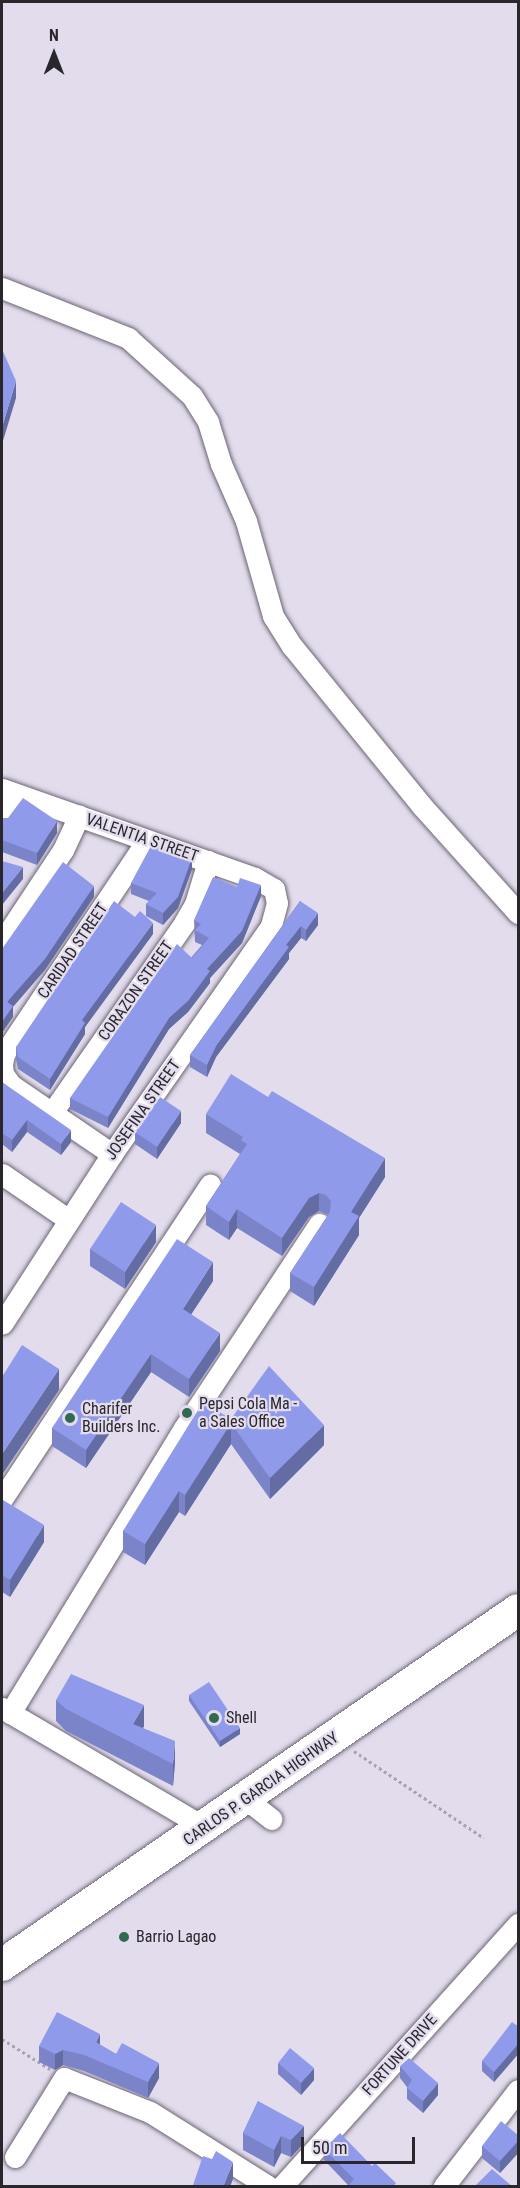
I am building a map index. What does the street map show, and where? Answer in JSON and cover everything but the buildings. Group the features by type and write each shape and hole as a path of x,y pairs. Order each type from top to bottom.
{"highway":[{"name":"CARLOS P. GARCIA HIGHWAY","path":"2,1965 247,1800 519,1610"}],"street":[{"path":"2,288 128,338 192,396 208,422 246,521 273,616 292,646 414,796 519,913"},
{"path":"2,819 10,792"},
{"name":"VALENTIA STREET","path":"10,792 268,884 276,895"},
{"path":"2,942 63,850 79,816"},
{"name":"CARIDAD STREET","path":"2,1064 4,1054 147,840"},
{"name":"CORAZON STREET","path":"51,1114 184,923 195,904 208,861"},
{"name":"JOSEFINA STREET","path":"4,1314 271,926 276,895"},
{"path":"2,1064 3,1074 11,1085 112,1154"},
{"path":"2,1174 69,1220"},
{"path":"2,1499 210,1185"},
{"path":"206,1828 6,1711 184,1428 319,1224"},
{"path":"247,1800 272,1819"},
{"name":"FORTUNE DRIVE","path":"282,2187 519,1924"},
{"path":"15,2157 64,2078 150,2112 268,2187"},
{"path":"444,2187 519,2090"}],"path":[{"path":"336,1738 484,1838"},
{"path":"2,2039 64,2078"}],"place":[{"name":"Pepsi Cola Ma - a Sales Office","path":"187,1413"},
{"name":"Charifer Builders Inc.","path":"70,1418"},
{"name":"Shell","path":"214,1718"},
{"name":"Barrio Lagao","path":"124,1937"}]}
